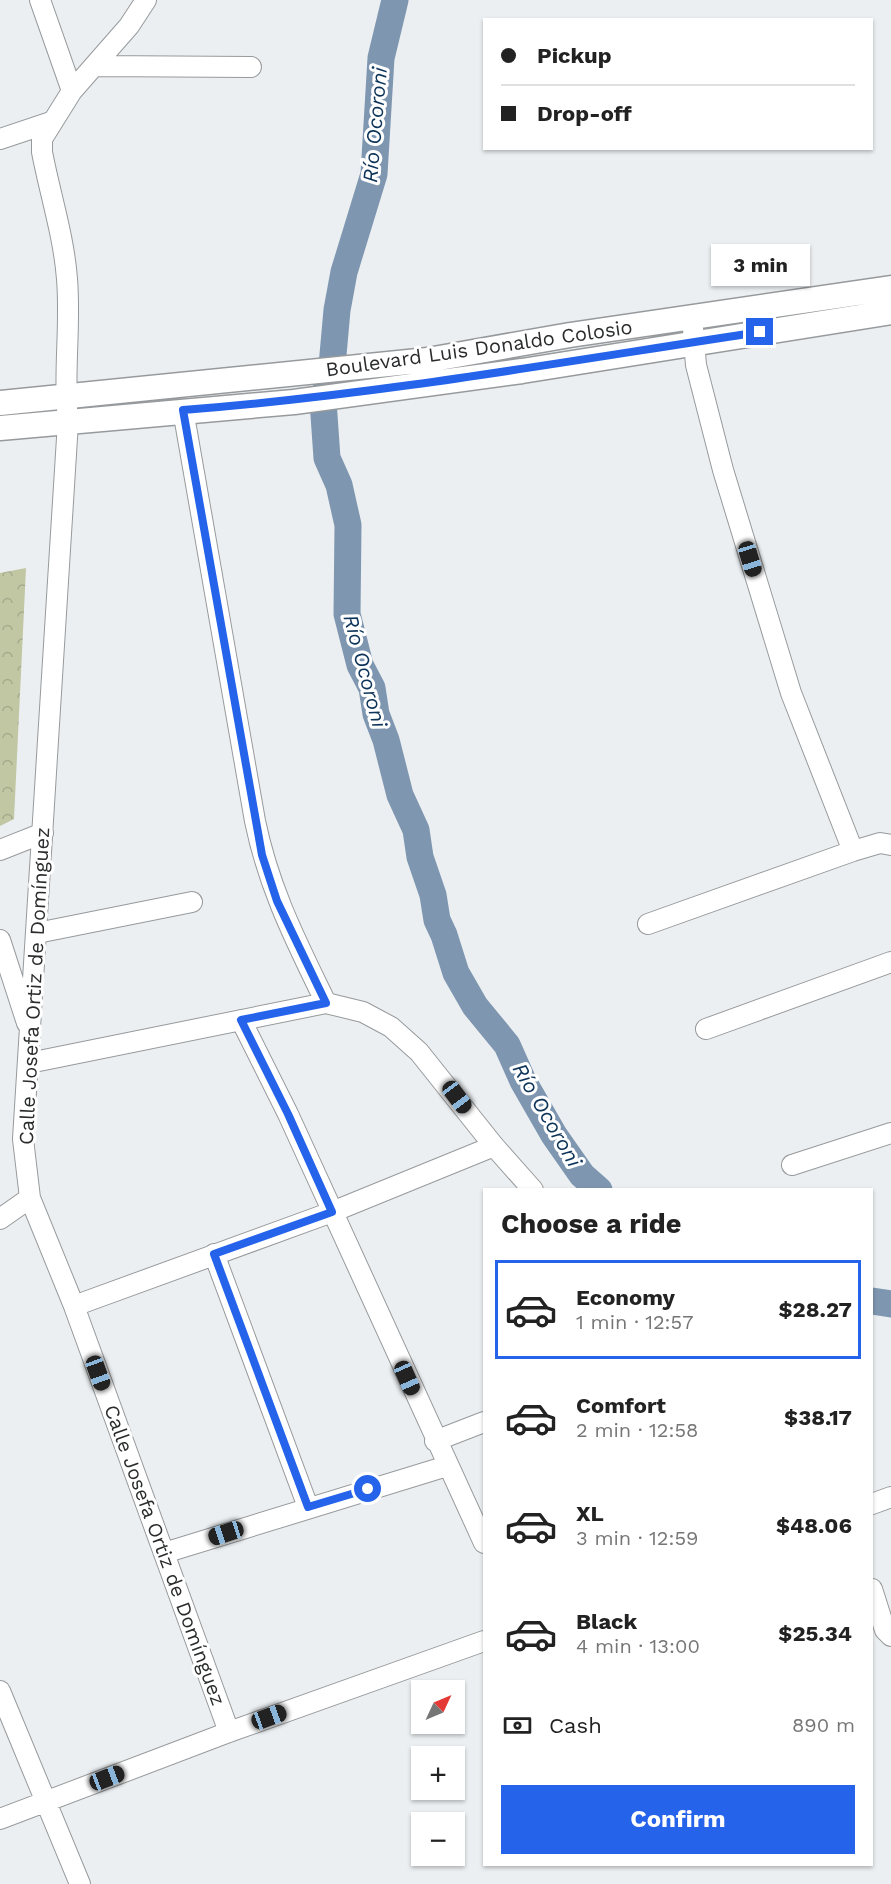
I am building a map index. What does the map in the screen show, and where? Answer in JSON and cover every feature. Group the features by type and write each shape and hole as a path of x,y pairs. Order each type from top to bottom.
{"main road":[{"name":"Boulevard Luis Donaldo Colosio","path":"0,403 428,360 692,316 891,288"},
{"name":"Boulevard Luis Donaldo Colosio","path":"0,428 183,410 294,402 431,384 891,312"}],"street":[{"path":"40,0 72,91"},
{"name":"Calle Josefa Ortiz de Domínguez","path":"146,0 96,66 72,91 42,139 42,152 67,276 70,331 65,396 68,422 38,933 23,1139 30,1198 74,1306 229,1732"},
{"path":"96,66 251,67"},
{"path":"0,140 51,122"},
{"path":"692,316 703,396 723,470 791,693 853,850"},
{"path":"183,410 262,855 277,901 326,1003"},
{"path":"0,850 43,833"},
{"path":"648,924 853,850 880,843 891,845"},
{"path":"38,933 192,902"},
{"path":"0,940 31,1034"},
{"path":"706,1029 891,962"},
{"path":"29,1063 326,1003 363,1012 391,1027 419,1052 494,1146 531,1188"},
{"path":"241,1020 288,1114 435,1441 483,1538"},
{"path":"792,1165 891,1133"},
{"path":"74,1306 332,1212 494,1146"},
{"path":"0,1219 30,1198"},
{"path":"214,1254 308,1507"},
{"path":"435,1441 483,1422"},
{"path":"164,1553 447,1466"},
{"path":"873,1503 891,1497"},
{"path":"873,1592 885,1630 891,1636"},
{"path":"0,1820 229,1732 483,1641"},
{"path":"0,1691 80,1884"}],"green space":[{"path":"26,568 14,819 0,826 0,573"}],"waterway":[{"name":"Río Ocoroni","path":"395,0 381,58 374,174 344,272 337,310 332,366 323,401 327,458 339,485 348,525 347,614 360,665 372,688 376,714 386,740 400,795 416,830 420,857 433,895 437,920 456,973 475,1006 507,1045 523,1081 554,1135 582,1175 597,1188"},
{"name":"Río Ocoroni","path":"873,1301 891,1304"}],"route":[{"path":"368,1489 308,1507 214,1254 332,1212 288,1114 241,1020 326,1003 277,901 262,855 183,410 294,402 431,384 760,332"}]}
